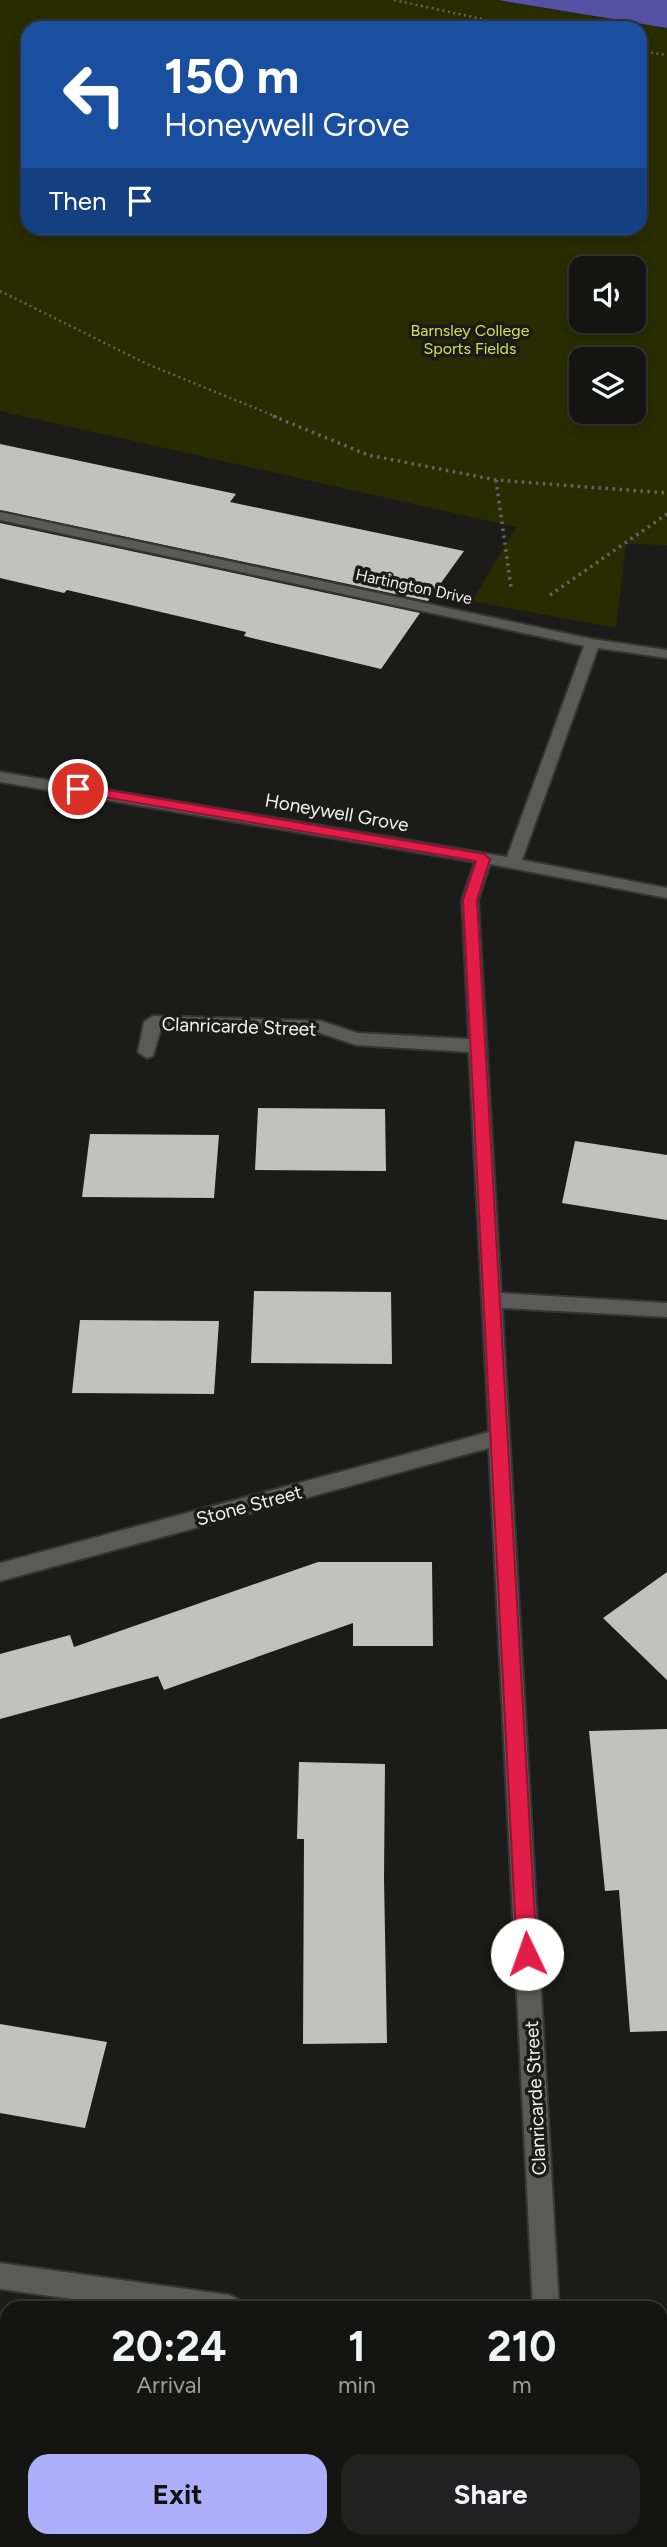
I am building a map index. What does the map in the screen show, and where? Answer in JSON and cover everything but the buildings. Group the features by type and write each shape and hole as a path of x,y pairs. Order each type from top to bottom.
{"street":[{"name":"Hartington Drive","path":"0,516 512,622 592,643 667,654"},
{"path":"513,863 592,643"},
{"name":"Honeywell Grove","path":"0,777 513,863 667,893"},
{"name":"Clanricarde Street","path":"484,859 470,900 546,2301"},
{"name":"Clanricarde Street","path":"147,1052 153,1022 321,1027 355,1039 478,1046"},
{"path":"492,1300 667,1310"},
{"name":"Stone Street","path":"0,1572 499,1437"},
{"path":"0,2276 179,2301"}],"path":[{"path":"394,0 492,21"},
{"path":"647,52 667,55"},
{"path":"0,292 147,364 368,455 496,480 667,493"},
{"path":"496,480 512,622 667,514"}],"green space":[{"name":"Barnsley College Sports Fields","path":"0,0 498,0 625,21 21,21 21,235 647,235 647,25 667,28 667,545 626,544 616,628 472,601 516,527 0,411"}],"shaded area":[{"path":"498,0 667,0 667,28 647,25 647,21 625,21"}],"route":[{"path":"78,789 484,859 470,900 527,1954"}]}
